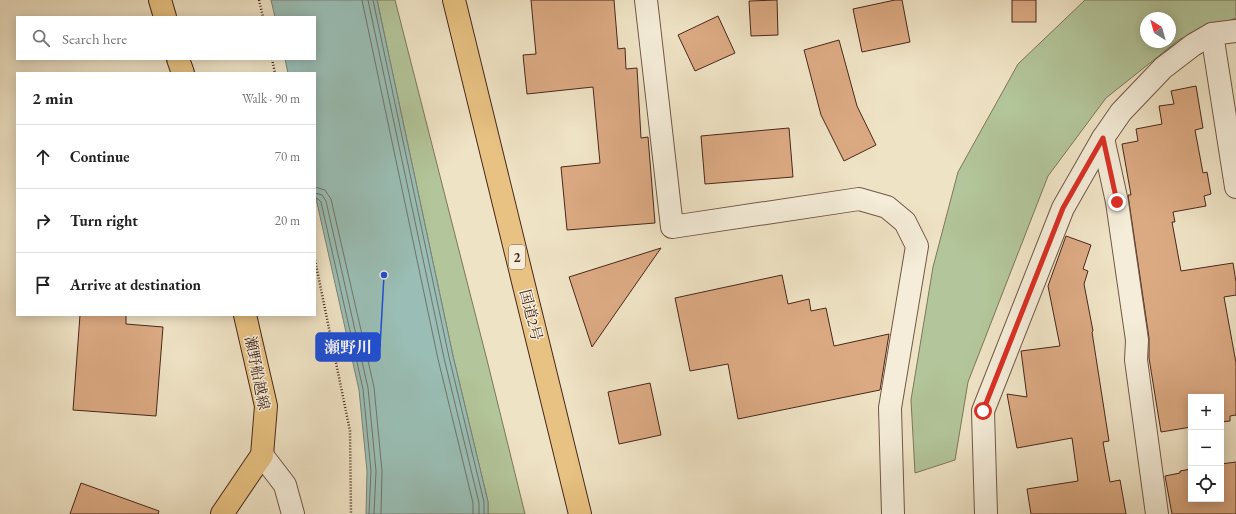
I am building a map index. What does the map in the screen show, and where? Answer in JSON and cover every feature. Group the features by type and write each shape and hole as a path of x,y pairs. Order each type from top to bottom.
{"main road":[{"path":"160,0 165,16"},
{"name":"国道2号","path":"454,0 580,514"},
{"path":"178,60 183,72"},
{"name":"瀬野船越線","path":"222,514 262,455 266,406 245,316"}],"street":[{"path":"646,0 672,227 860,199 887,207 905,222 917,246 890,408 894,514"},
{"path":"986,514 983,411 1063,208 1103,138 1121,112 1163,68 1193,45 1212,34 1236,31"},
{"path":"1212,34 1236,187"},
{"path":"1103,138 1117,202 1137,340 1136,360 1157,514"},
{"path":"262,455 285,486 294,514"}],"path":[{"path":"258,0 263,16"},
{"path":"272,60 275,72"},
{"path":"316,265 350,431 351,514"}],"green space":[{"path":"377,0 395,0 525,514 488,514 488,502 453,356"},
{"path":"1085,0 1236,0 1236,18 1180,39 1176,42 1176,12 1140,12 1140,48 1169,48 1106,98 1048,176 968,382 955,460 915,473 911,400 933,267 958,172 1018,64"}],"water":[{"path":"271,0 377,0 453,356 488,502 488,514 366,514 367,471 359,390 316,198 316,72 288,72 285,60 316,60 316,16 275,16"}],"building":[{"path":"531,0 614,0 618,49 625,48 626,69 637,68 641,138 648,137 655,223 567,230 561,167 600,163 593,87 527,94 523,55 536,54"},
{"path":"777,0 778,35 751,36 749,1"},
{"path":"895,0 902,0 910,42 862,52 853,9"},
{"path":"1012,0 1036,0 1036,22 1012,22"},
{"path":"718,16 735,53 695,71 678,35"},
{"path":"839,40 857,106 876,145 844,161 821,115 804,50"},
{"path":"1196,86 1203,128 1195,130 1203,173 1207,172 1211,194 1204,196 1206,206 1173,212 1175,222 1172,222 1181,271 1233,263 1236,282 1236,295 1224,297 1236,363 1236,415 1230,416 1230,421 1224,422 1224,394 1188,394 1188,428 1161,432 1149,358 1149,338 1128,195 1131,195 1122,144 1138,141 1136,129 1162,124 1159,106 1174,104 1171,91"},
{"path":"789,128 793,177 705,184 701,136"},
{"path":"1066,236 1091,245 1083,269 1088,271 1084,284 1093,331 1109,441 1103,442 1110,482 1120,480 1126,514 1031,514 1027,489 1078,481 1072,438 1017,448 1007,394 1027,397 1021,351 1060,346 1048,286"},
{"path":"661,248 592,347 569,277"},
{"path":"782,275 788,304 809,299 811,311 826,308 834,346 889,334 880,390 738,419 728,364 690,371 675,298"},
{"path":"80,316 126,316 126,324 163,327 156,416 73,410"},
{"path":"650,383 661,435 619,444 608,392"},
{"path":"1236,462 1236,514 1172,514 1165,476 1188,470 1188,502 1224,502 1224,464"},
{"path":"81,483 159,511 158,514 70,514"}],"place":[{"name":"瀬野川","path":"384,275"}],"route":[{"path":"983,411 1063,208 1103,138 1117,202"}]}
